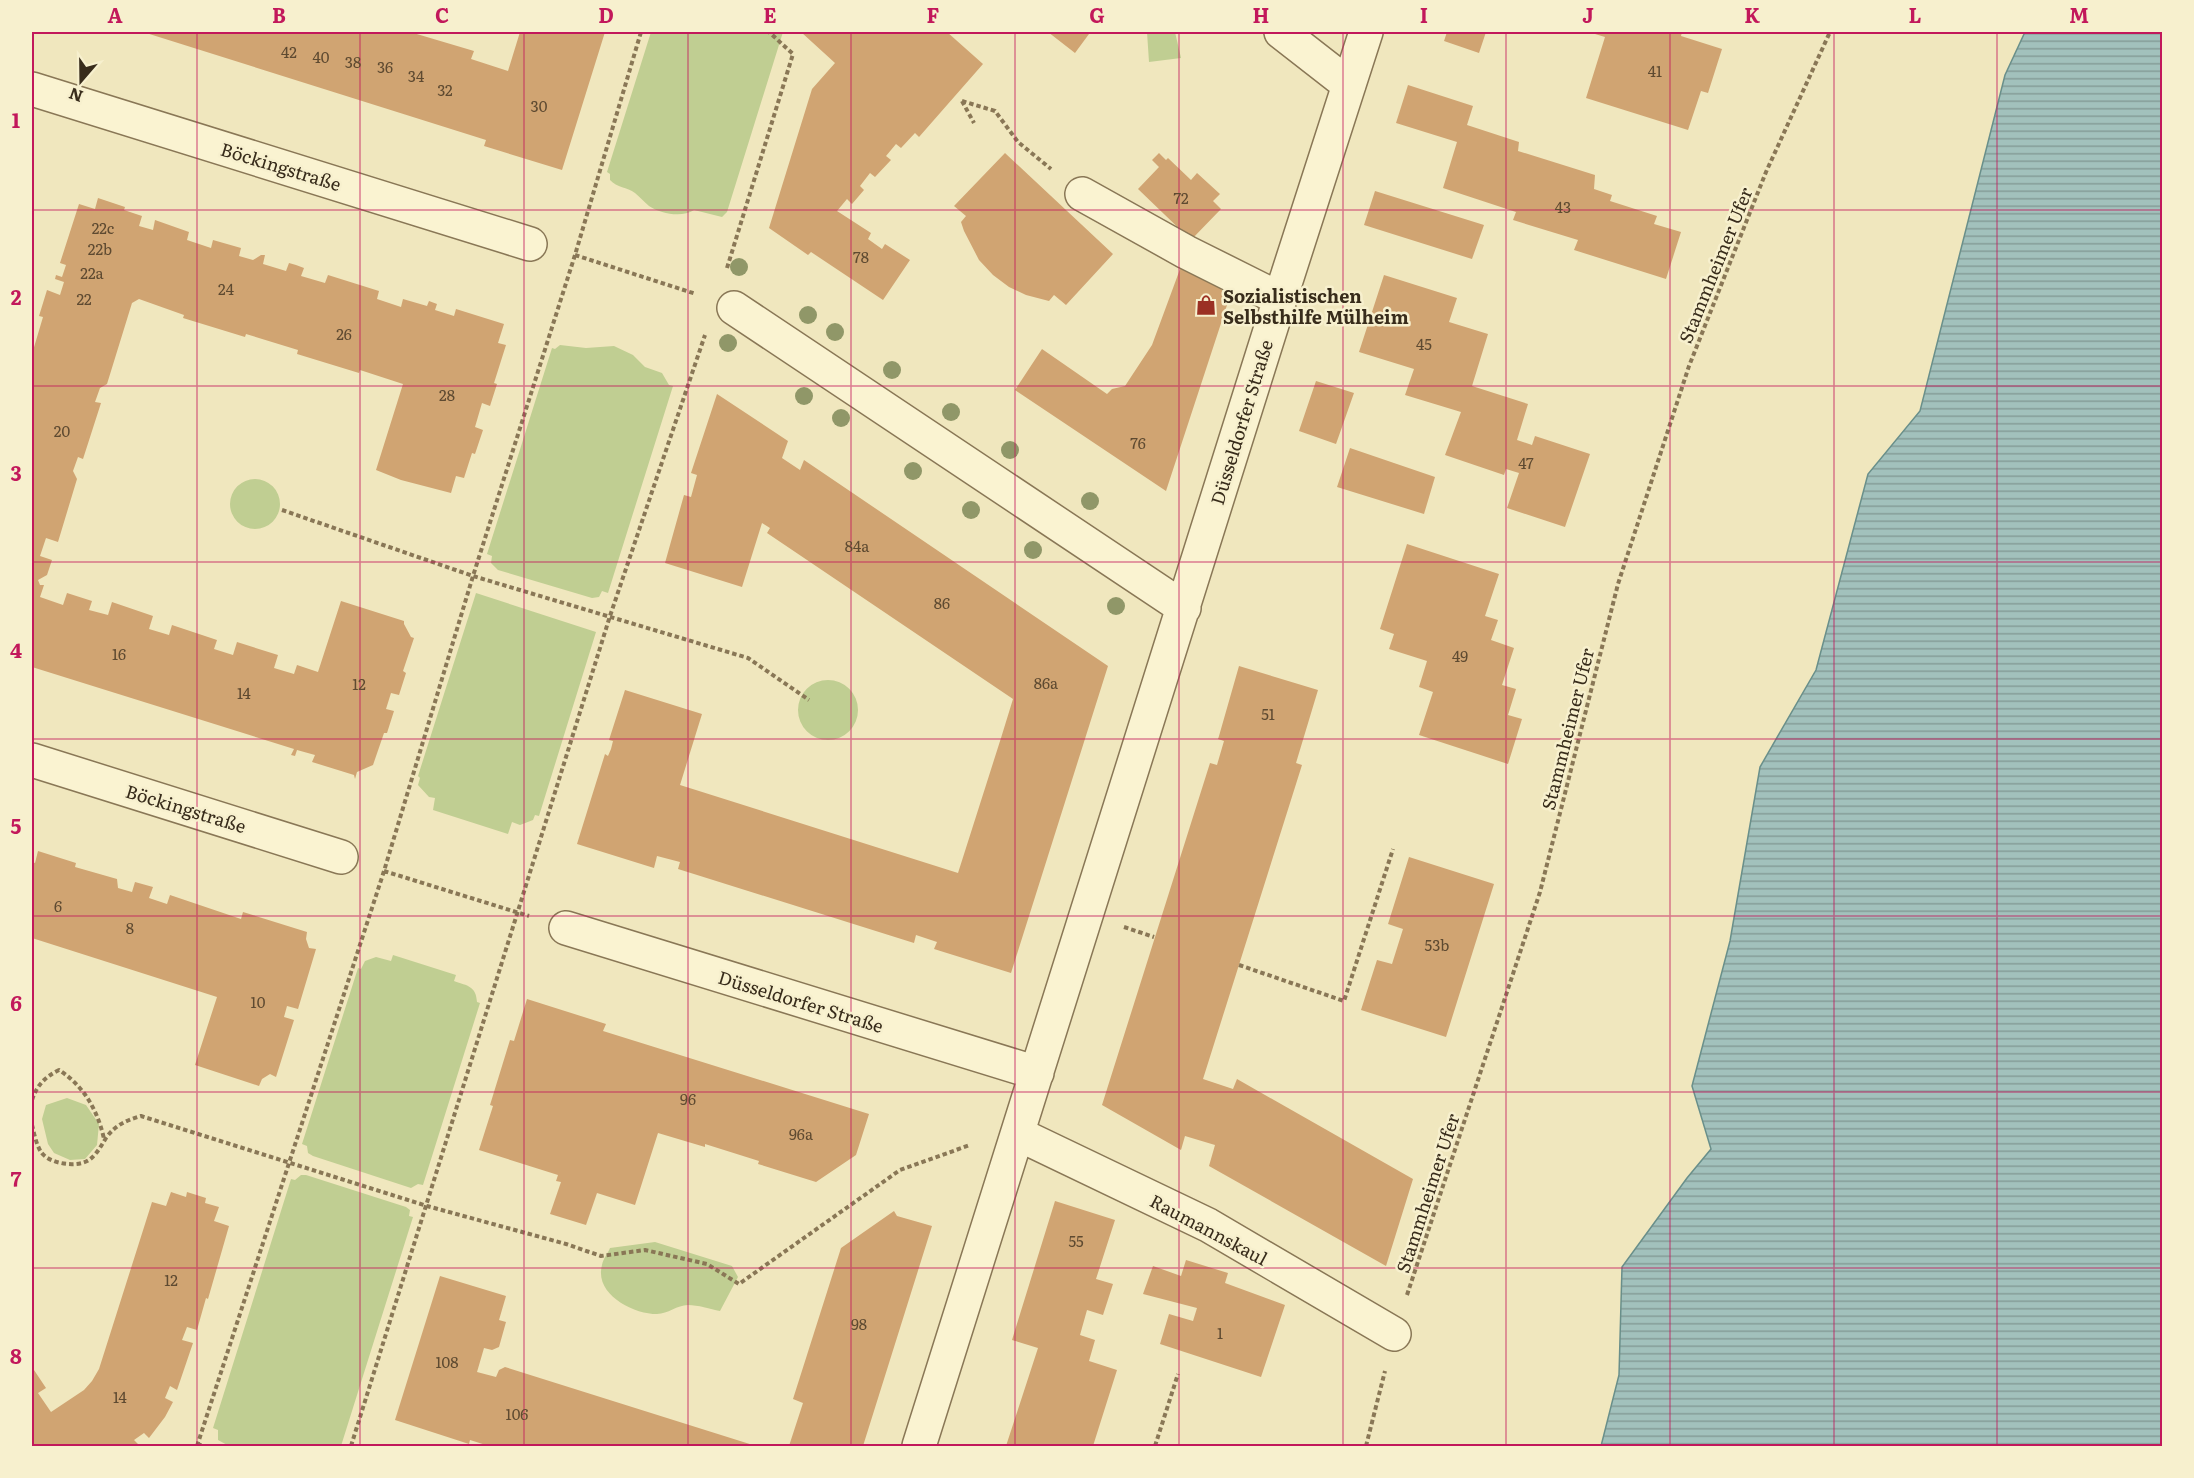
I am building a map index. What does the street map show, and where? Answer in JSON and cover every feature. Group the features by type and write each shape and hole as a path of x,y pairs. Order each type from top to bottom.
{"street":[{"path":"1281,32 1349,86"},
{"name":"Düsseldorfer Straße","path":"919,1446 1366,32"},
{"name":"Böckingstraße","path":"32,89 530,244"},
{"path":"1082,194 1186,252 1280,299"},
{"path":"725,304 1184,608"},
{"name":"Böckingstraße","path":"32,760 340,857"},
{"name":"Düsseldorfer Straße","path":"566,928 1037,1073"},
{"name":"Raumannskaul","path":"1018,1134 1208,1225 1394,1334"}],"path":[{"path":"205,1446 197,1445 384,871 472,576 575,255 640,32"},
{"path":"351,1446 610,616 725,304 793,54 769,32"},
{"name":"Stammheimer Ufer","path":"1366,1446 1394,1334 1540,892 1618,584 1689,366 1766,172 1830,32"},
{"path":"974,123 962,101 995,111 1017,142 1082,194"},
{"path":"530,244 575,255 725,304"},
{"path":"282,510 472,576 748,658 809,700"},
{"path":"1239,965 1344,1001 1393,849"},
{"path":"340,857 566,928"},
{"path":"32,1100 42,1081 59,1070 72,1078 94,1107 105,1140"},
{"path":"32,1125 40,1151 47,1158 63,1163 78,1164 87,1161 95,1154 108,1134 125,1120 141,1116 427,1206 566,1244 601,1256 645,1250 707,1264 739,1284 900,1170 979,1142 1018,1134"},
{"path":"1155,1446 1178,1374"}],"green space":[{"path":"651,32 783,32 727,212 722,217 694,210 684,214 659,211 649,206 632,191 610,180 610,174 607,172"},
{"path":"1147,32 1175,32 1181,58 1149,62"},
{"path":"560,345 586,348 614,346 633,355 645,367 662,373 669,385 673,386 608,593 602,591 599,597 592,598 498,570 491,563 492,556 487,554 552,348 555,349"},
{"path":"255,479 269,483 276,490 280,504 276,518 269,525 255,529 241,525 234,518 230,504 234,490 241,483"},
{"path":"476,593 596,632 539,816 535,815 533,820 520,825 512,822 508,834 433,810 435,798 429,797 418,785 420,778 418,776"},
{"path":"822,680 834,680 850,688 856,698 858,710 856,722 850,732 834,740 822,740 806,732 798,716 798,704 806,688"},
{"path":"393,955 456,975 454,981 470,987 475,993 477,1002 480,1003 423,1185 418,1184 411,1188 313,1156 308,1153 307,1146 302,1144 358,968 361,969 365,961 376,957 391,961"},
{"path":"67,1098 86,1105 99,1124 97,1145 85,1159 70,1160 54,1153 48,1144 42,1119 46,1105"},
{"path":"301,1175 406,1207 410,1210 409,1216 413,1217 341,1446 229,1446 218,1440 218,1430 213,1428 291,1179 295,1180"},
{"path":"655,1242 732,1266 738,1277 720,1311 688,1305 661,1314 647,1313 627,1306 610,1293 601,1275 603,1263 610,1248"}],"water":[{"path":"2025,32 2162,32 2162,1446 1601,1446 1619,1375 1622,1267 1711,1149 1692,1086 1730,941 1760,767 1816,670 1868,474 1920,411 2005,75"}],"building":[{"path":"143,32 410,32 474,51 471,59 508,71 520,32 605,32 562,170 484,146 486,140"},
{"path":"801,32 947,32 983,64 919,137 915,133 901,148 896,144 886,156 891,160 875,177 870,173 860,186 864,190 852,204 847,199 837,211 871,233 868,239 882,249 885,244 910,260 883,300 811,252 808,255 769,228 812,89 835,63"},
{"path":"1048,32 1086,32 1089,34 1075,53"},
{"path":"1447,32 1486,32 1479,53 1444,41"},
{"path":"1596,32 1682,32 1681,36 1722,49 1708,93 1701,91 1688,130 1586,98 1605,37 1595,34"},
{"path":"1408,85 1473,106 1467,125 1519,142 1518,151 1595,175 1594,189 1612,195 1610,201 1657,216 1654,224 1681,232 1666,279 1574,250 1578,240 1513,220 1516,212 1443,188 1457,142 1396,123"},
{"path":"1005,153 1113,254 1066,305 1054,295 1049,301 1026,295 1009,287 979,260 964,231 961,222 966,216 954,206"},
{"path":"1159,153 1166,160 1168,158 1191,180 1197,173 1220,194 1213,201 1221,209 1191,240 1138,189 1159,167 1152,160"},
{"path":"1375,191 1484,225 1472,259 1364,225"},
{"path":"98,198 125,207 124,210 142,216 139,226 153,230 155,220 189,232 187,240 211,248 213,240 241,248 239,256 253,260 265,255 263,264 286,271 289,263 296,265 304,268 301,276 325,283 328,275 379,291 377,299 401,307 403,299 427,306 429,301 437,304 435,310 454,316 456,309 504,324 498,343 506,345 494,383 497,384 490,406 482,403 475,427 483,430 464,478 456,476 451,493 401,480 376,470 403,384 297,354 298,350 246,334 245,337 183,318 184,315 139,299 132,303 107,384 100,388 95,402 101,403 83,459 78,457 73,471 77,479 58,542 46,538 40,556 52,560 47,575 38,580 40,585 44,585 40,597 63,605 67,593 92,601 89,610 108,615 112,602 153,616 149,629 169,635 172,625 217,640 214,649 233,655 237,642 278,655 274,668 294,674 297,665 318,672 341,601 404,621 411,637 414,638 403,671 406,673 399,695 391,693 386,709 394,711 373,765 357,772 355,779 354,775 312,762 315,755 297,750 295,756 291,755 294,749 32,667 32,354 43,317 39,316 47,290 60,295 64,282 55,279 56,275 62,277 66,265 60,263 79,204 95,209"},
{"path":"1183,261 1209,274 1229,299 1166,491 1015,390 1042,349 1107,394 1112,389 1125,386 1152,345"},
{"path":"1384,275 1457,298 1449,322 1488,334 1472,386 1528,404 1517,440 1532,445 1535,436 1590,454 1565,527 1507,508 1519,473 1506,469 1504,475 1445,455 1461,412 1405,395 1414,369 1359,352"},
{"path":"1316,381 1354,393 1336,444 1299,431"},
{"path":"717,394 788,441 782,458 800,470 804,460 1108,666 1011,973 934,949 937,942 916,935 914,943 678,869 680,862 657,856 654,868 577,844 605,754 608,756 611,749 613,741 609,740 625,690 702,714 680,785 958,873 1001,738 1013,699 767,533 770,528 762,523 742,587 665,563 684,495 691,497 697,475 691,473"},
{"path":"1350,448 1435,477 1424,514 1337,487"},
{"path":"1407,544 1499,574 1485,616 1498,620 1491,640 1514,648 1502,685 1516,689 1508,715 1522,719 1508,764 1419,735 1433,692 1419,687 1427,661 1389,649 1394,634 1380,629"},
{"path":"1239,666 1318,690 1296,763 1302,765 1203,1079 1233,1089 1237,1079 1413,1179 1386,1266 1209,1166 1215,1145 1185,1136 1181,1150 1102,1105 1210,763 1217,765 1224,741 1218,739"},
{"path":"38,851 76,863 75,867 117,879 118,888 132,892 135,882 153,887 149,898 167,904 170,895 241,919 243,912 307,932 306,939 309,948 316,949 298,1009 287,1006 284,1017 294,1020 276,1077 270,1074 262,1079 259,1086 195,1065 217,997 32,938 32,862 35,863"},
{"path":"1409,857 1494,884 1446,1037 1361,1010 1377,960 1392,964 1403,929 1388,924"},
{"path":"527,999 606,1024 603,1031 869,1114 856,1155 816,1182 705,1144 705,1147 658,1133 635,1205 597,1193 586,1225 550,1214 561,1182 556,1181 558,1175 479,1150 510,1040 514,1041"},
{"path":"171,1192 186,1197 187,1192 206,1198 205,1203 219,1207 214,1221 229,1226 197,1330 187,1327 182,1340 193,1343 177,1390 170,1386 165,1398 173,1402 165,1417 149,1438 144,1433 134,1440 140,1446 32,1446 32,1367 46,1388 38,1393 51,1412 84,1390 92,1381 99,1369 152,1202 166,1206"},
{"path":"1055,1201 1115,1220 1096,1279 1113,1284 1103,1315 1087,1310 1080,1335 1095,1340 1089,1361 1117,1370 1093,1446 1006,1446 1038,1348 1012,1340"},
{"path":"894,1211 897,1216 932,1226 863,1446 789,1446 803,1403 793,1399 841,1248"},
{"path":"1186,1260 1228,1273 1225,1283 1285,1305 1261,1377 1160,1344 1169,1314 1193,1321 1197,1308 1143,1294 1153,1266 1181,1276"},
{"path":"440,1276 506,1296 499,1320 506,1322 499,1347 492,1350 484,1348 477,1372 496,1377 499,1370 505,1367 756,1446 489,1446 470,1440 469,1444 395,1420"}],"place":[{"name":"Sozialistischen Selbsthilfe Mülheim","path":"1206,305"}]}
